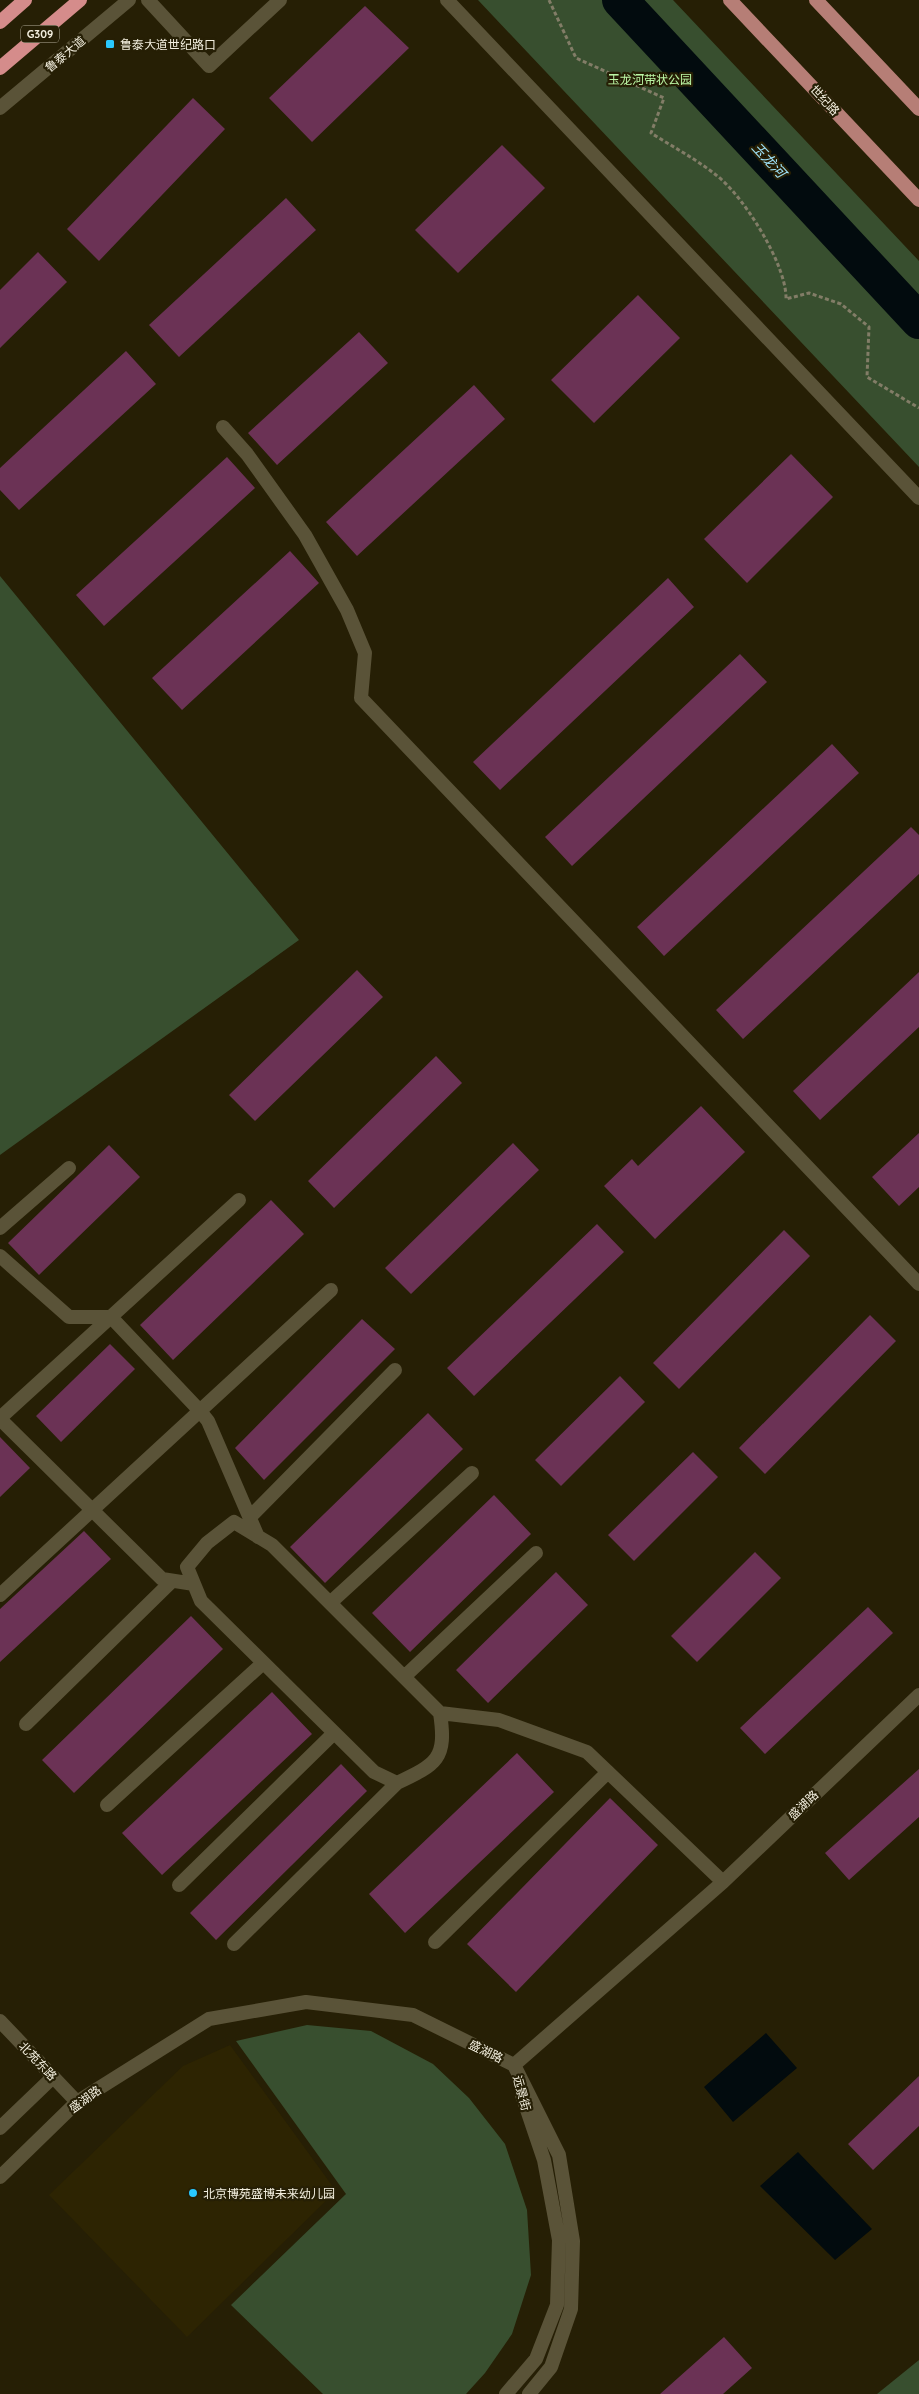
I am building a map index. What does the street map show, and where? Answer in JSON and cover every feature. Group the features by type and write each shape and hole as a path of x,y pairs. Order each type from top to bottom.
{"highway":[{"name":"G309","path":"0,22 25,0"},
{"name":"G309","path":"0,68 80,0"}],"main road":[{"name":"世纪路","path":"730,0 919,200"},
{"path":"816,0 919,109"}],"street":[{"name":"鲁泰大道","path":"0,108 129,0"},
{"path":"148,0 209,66 280,0"},
{"path":"447,0 919,498"},
{"path":"223,427 247,454 305,535 347,610 365,653 361,698 919,1284"},
{"path":"0,1228 69,1168"},
{"path":"194,1584 162,1579 0,1419 239,1200"},
{"path":"0,1256 70,1316 111,1317 200,1411 208,1421 258,1537"},
{"path":"0,1595 331,1290"},
{"path":"250,1517 395,1370"},
{"path":"330,1603 472,1473"},
{"path":"234,1944 397,1783 416,1774 438,1758 444,1739 440,1713 272,1546 234,1522 207,1543 187,1567 201,1601 374,1772 397,1783"},
{"path":"404,1677 536,1553"},
{"path":"26,1724 172,1581"},
{"path":"107,1806 263,1663"},
{"name":"盛湖路","path":"0,2177 77,2102 209,2019 306,2002 413,2015 514,2065 722,1882 919,1694"},
{"path":"440,1713 499,1720 587,1752 722,1882"},
{"path":"179,1885 334,1733"},
{"path":"435,1942 608,1772"},
{"name":"北苑东路","path":"0,2021 77,2102"},
{"name":"远景街","path":"506,2394 536,2359 556,2305 559,2240 544,2160 528,2115 514,2065"},
{"name":"远景街","path":"514,2065 559,2155 573,2241 572,2309 551,2367 529,2394"},
{"path":"0,2128 53,2077"}],"path":[{"path":"549,0 576,58 664,98 651,133 717,175 748,211 775,257 786,285 786,299 809,293 841,304 869,327 867,376 919,408"}],"shaded area":[{"path":"766,2033 797,2068 733,2122 704,2087"},
{"name":"北京博苑盛博未来幼儿园","path":"230,2045 336,2191 187,2337 49,2195 183,2066"},
{"path":"798,2152 872,2229 835,2260 760,2186"}],"green space":[{"name":"玉龙河带状公园","path":"478,0 673,0 919,261 919,467"},
{"path":"0,576 299,940 0,1155"},
{"path":"307,2025 371,2031 433,2064 469,2098 505,2144 527,2210 531,2275 512,2334 485,2373 466,2394 323,2394 231,2305 346,2194 236,2041"},
{"path":"919,2360 919,2394 877,2394"}],"building":[{"path":"365,6 409,48 312,142 269,98"},
{"path":"193,98 225,129 99,261 67,229"},
{"path":"502,145 545,188 458,273 415,230"},
{"path":"286,198 316,230 179,357 149,325"},
{"path":"38,252 67,282 0,348 0,290"},
{"path":"638,295 680,338 594,423 551,380"},
{"path":"359,332 388,363 277,465 248,433"},
{"path":"126,351 156,384 19,510 0,490 0,468"},
{"path":"474,385 505,419 357,556 326,522"},
{"path":"791,454 833,497 747,583 704,539"},
{"path":"227,457 255,488 104,626 76,595"},
{"path":"290,551 319,583 182,710 152,678"},
{"path":"668,578 694,607 500,790 473,762"},
{"path":"740,654 767,682 572,866 545,837"},
{"path":"832,744 859,773 664,956 637,927"},
{"path":"911,827 919,835 919,874 743,1039 716,1010"},
{"path":"357,970 383,997 255,1121 229,1095"},
{"path":"919,972 919,1027 820,1120 793,1091"},
{"path":"436,1056 462,1083 334,1208 308,1181"},
{"path":"701,1106 745,1152 655,1239 604,1186 632,1159 638,1166"},
{"path":"919,1133 919,1187 899,1206 872,1177"},
{"path":"513,1143 539,1170 411,1294 385,1268"},
{"path":"109,1145 140,1177 39,1275 8,1243"},
{"path":"271,1200 304,1234 173,1360 140,1325"},
{"path":"597,1224 624,1252 474,1396 447,1368"},
{"path":"784,1230 810,1256 679,1389 653,1363"},
{"path":"870,1315 896,1341 765,1474 739,1448"},
{"path":"362,1319 395,1349 264,1480 235,1448"},
{"path":"110,1344 135,1369 61,1442 36,1416"},
{"path":"620,1376 645,1402 561,1486 535,1460"},
{"path":"428,1413 463,1449 325,1583 290,1547"},
{"path":"0,1437 30,1468 0,1497"},
{"path":"693,1452 718,1477 634,1561 608,1535"},
{"path":"494,1495 531,1534 410,1652 372,1613"},
{"path":"84,1531 111,1559 0,1662 0,1609"},
{"path":"755,1552 781,1578 697,1662 671,1636"},
{"path":"556,1572 588,1605 488,1703 456,1670"},
{"path":"868,1607 893,1633 765,1754 740,1728"},
{"path":"191,1616 223,1649 74,1793 42,1760"},
{"path":"272,1692 312,1734 162,1875 122,1833"},
{"path":"517,1753 554,1792 405,1933 369,1894"},
{"path":"341,1764 367,1791 216,1940 190,1913"},
{"path":"919,1769 919,1817 849,1880 825,1853"},
{"path":"610,1798 658,1845 516,1992 467,1944"},
{"path":"919,2076 919,2126 873,2170 848,2144"},
{"path":"724,2337 752,2368 723,2394 660,2394"}],"waterway":[{"name":"玉龙河","path":"620,0 919,321"}],"place":[{"name":"鲁泰大道世纪路口","path":"110,44"},
{"name":"北京博苑盛博未来幼儿园","path":"193,2193"}]}
